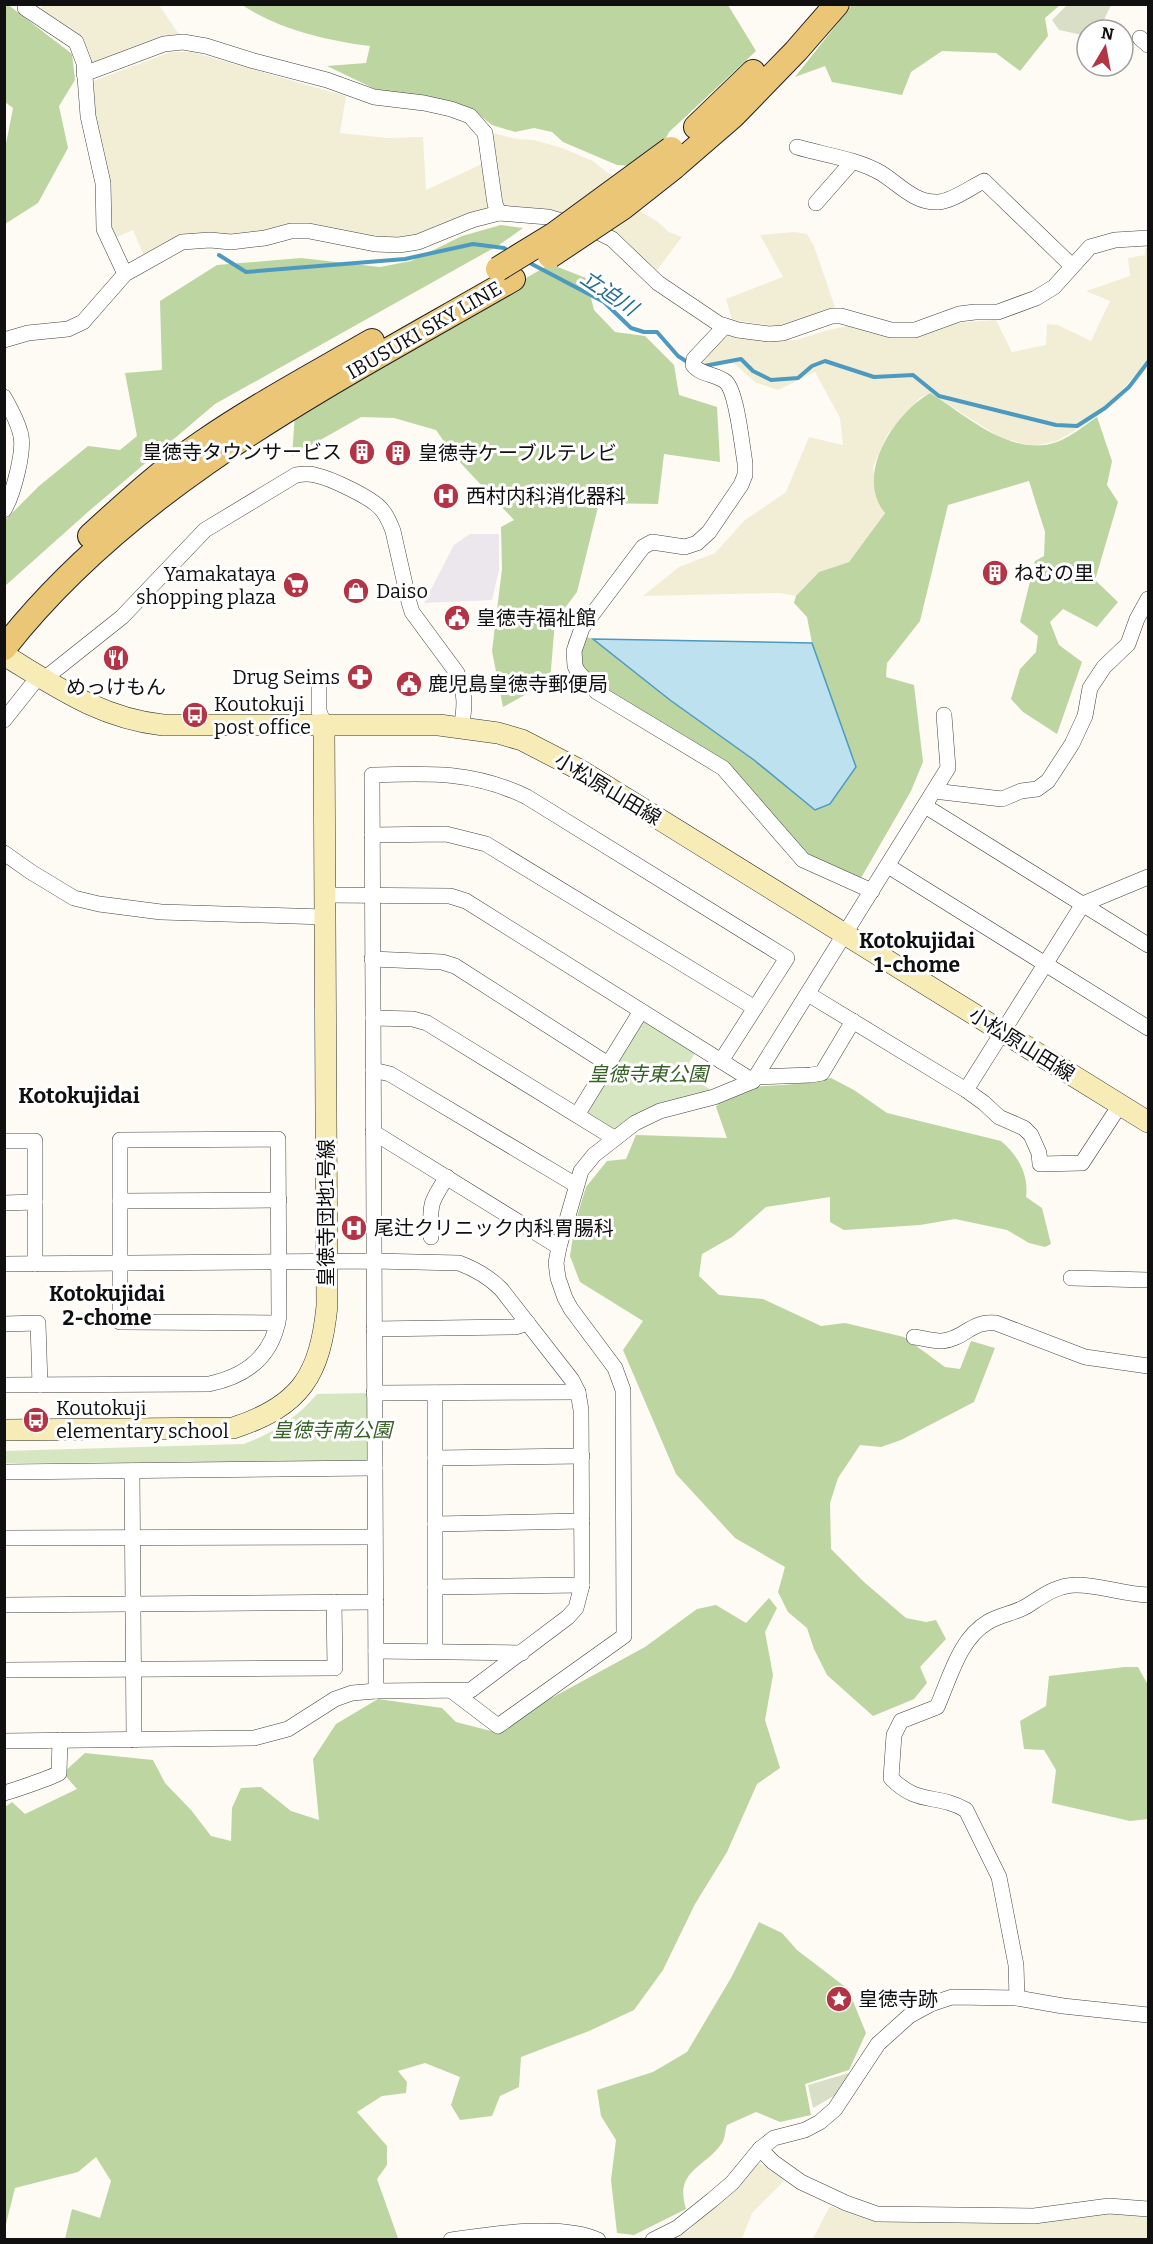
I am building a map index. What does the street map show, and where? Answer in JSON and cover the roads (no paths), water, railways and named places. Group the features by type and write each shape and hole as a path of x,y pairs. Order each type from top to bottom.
{"main road":[{"name":"IBUSUKI SKY LINE","path":"4,623 52,572 125,504 201,443 255,409 505,274 568,245 622,208 673,158 721,104 793,31 814,4"},
{"name":"IBUSUKI SKY LINE","path":"673,158 733,116 796,51 837,4"},
{"name":"IBUSUKI SKY LINE","path":"4,648 29,617 89,556 177,484 270,420 505,274"}],"street":[{"path":"27,4 25,8 76,42 84,63 88,116 103,183 104,229 125,274"},
{"path":"84,74 164,44 183,42 206,46 327,80 374,97 451,109 470,116 485,133 495,204 500,213"},
{"path":"796,147 852,162 880,173 913,197 938,202 984,181 1072,266"},
{"path":"816,203 852,162"},
{"path":"4,340 28,333 68,329 83,322 125,274 182,242 210,240 231,242 265,238 291,231 325,232 375,244 399,244 418,242 472,220 500,213 548,217 596,231 612,239 658,283 725,326 770,334 783,333 832,316 841,316 891,330 915,330 959,314 998,312 1018,306 1054,287 1090,247 1115,240 1149,238"},
{"path":"725,326 694,359 693,365 696,369 718,377 730,387 745,464 745,475 709,532 697,543 685,547 652,542 643,547 582,628 574,651 574,666 597,692 723,768 802,860 872,891"},
{"path":"4,397 21,434 21,449 9,500 4,510"},
{"path":"4,720 37,674 122,617 205,530 296,475 306,473 317,475 371,499 388,520 393,531 412,612 457,673 462,684 465,707 461,728"},
{"path":"934,791 1002,800 1021,791 1037,789 1048,781 1072,744 1085,716 1090,688 1104,667 1128,644 1137,619 1149,599"},
{"name":"小松原山田線","path":"4,655 72,697 98,709 138,722 163,725 439,725 522,740 580,770 1149,1122"},
{"path":"319,679 319,711 324,724"},
{"path":"754,1079 948,768 944,715"},
{"name":"皇徳寺団地1号線","path":"4,1430 233,1428 259,1420 280,1407 299,1389 315,1366 323,1339 326,1317 324,724"},
{"path":"376,1691 372,775 452,774 505,786 527,797 787,958 721,1061"},
{"path":"925,806 1149,945"},
{"path":"372,835 446,834 486,844 755,1008"},
{"path":"4,853 74,898 99,904 161,912 325,917"},
{"path":"888,866 1149,1028"},
{"path":"966,1090 1083,904 1149,877"},
{"path":"325,895 450,896 466,901 721,1061 754,1079"},
{"path":"372,959 442,962 455,966 608,1064"},
{"path":"808,994 966,1090 999,1118 1024,1128 1031,1135 1039,1154 1040,1164 1082,1163 1120,1105"},
{"path":"577,1115 641,1011"},
{"path":"373,1018 413,1019 427,1023 614,1138"},
{"path":"452,1691 498,1726 624,1636 623,1390 615,1368 565,1298 556,1263 576,1185 586,1162 634,1123 654,1114 714,1097 754,1079 811,1076 822,1073 853,1021"},
{"path":"373,1070 390,1074 576,1185"},
{"path":"373,1132 559,1247"},
{"path":"4,1385 193,1384 222,1381 245,1371 256,1363 270,1342 278,1323 278,1139 120,1140 120,1322 278,1323"},
{"path":"4,1141 35,1141 35,1264"},
{"path":"431,1237 430,1208 433,1198 447,1177"},
{"path":"120,1201 279,1200"},
{"path":"4,1203 35,1203"},
{"path":"4,1264 374,1261 459,1263 471,1267 492,1280 572,1380 581,1401 582,1456 582,1585 576,1608 568,1617 478,1687 471,1690 452,1691 352,1693 335,1699 288,1730 262,1737 4,1741"},
{"path":"1071,1278 1149,1280"},
{"path":"4,1324 38,1323 40,1385"},
{"path":"374,1329 516,1327 528,1323"},
{"path":"914,1337 942,1341 956,1337 976,1324 996,1323 1085,1357 1149,1366"},
{"path":"374,1393 578,1392"},
{"path":"435,1393 435,1651"},
{"path":"435,1458 582,1456"},
{"path":"4,1472 375,1468"},
{"path":"132,1471 134,1740"},
{"path":"435,1524 582,1521"},
{"path":"4,1538 375,1537"},
{"path":"1017,1998 1016,1965 999,1877 966,1810 957,1804 919,1797 903,1791 891,1778 894,1735 901,1721 937,1707 967,1639 989,1621 1029,1606 1060,1587 1074,1584 1149,1595"},
{"path":"435,1587 582,1585"},
{"path":"4,1670 335,1668 334,1602"},
{"path":"4,1605 375,1602"},
{"path":"376,1651 522,1653"},
{"path":"4,1794 56,1776 59,1773 60,1740"},
{"path":"653,2240 677,2228 712,2200 732,2182 760,2149 774,2138 805,2130 820,2122 835,2109 878,2044 909,2016 931,2004 952,1996 1017,1998 1063,2006 1149,2014"},
{"path":"760,2149 773,2162 801,2182 846,2204 877,2214 1034,2216 1109,2206 1149,2210"},
{"path":"451,2240 532,2230 586,2234 598,2240"}],"water":[{"path":"593,639 812,643 856,767 830,804 815,810 754,760 670,700"}],"waterway":[{"name":"立迫川","path":"219,255 246,272 405,259 473,244 504,248 509,251"},
{"name":"立迫川","path":"526,261 604,302 631,328 644,332 657,332 678,356 689,363"},
{"name":"立迫川","path":"704,366 741,359 753,371 771,380 798,378 812,366 825,361 874,377 913,375 939,396 1056,425 1077,426 1105,408 1129,387 1148,362"}],"place":[{"name":"皇徳寺タウンサービス","path":"362,452"},
{"name":"皇徳寺ケーブルテレビ","path":"398,453"},
{"name":"西村内科消化器科","path":"446,496"},
{"name":"ねむの里","path":"995,573"},
{"name":"Yamakataya shopping plaza","path":"296,585"},
{"name":"Daiso","path":"356,591"},
{"name":"皇徳寺福祉館","path":"457,618"},
{"name":"めっけもん","path":"116,658"},
{"name":"Drug Seims","path":"360,677"},
{"name":"鹿児島皇徳寺郵便局","path":"409,684"},
{"name":"Koutokuji post office","path":"195,715"},
{"name":"尾辻クリニック内科胃腸科","path":"354,1228"},
{"name":"Koutokuji elementary school","path":"36,1420"},
{"name":"皇徳寺跡","path":"839,1999"}],"district":[{"name":"Kotokujidai 1-chome","path":"917,953"},
{"name":"Kotokujidai","path":"79,1095"},
{"name":"Kotokujidai 2-chome","path":"107,1306"}],"park label":[{"name":"皇徳寺東公園","path":"648,1074"},
{"name":"皇徳寺南公園","path":"332,1430"}]}
